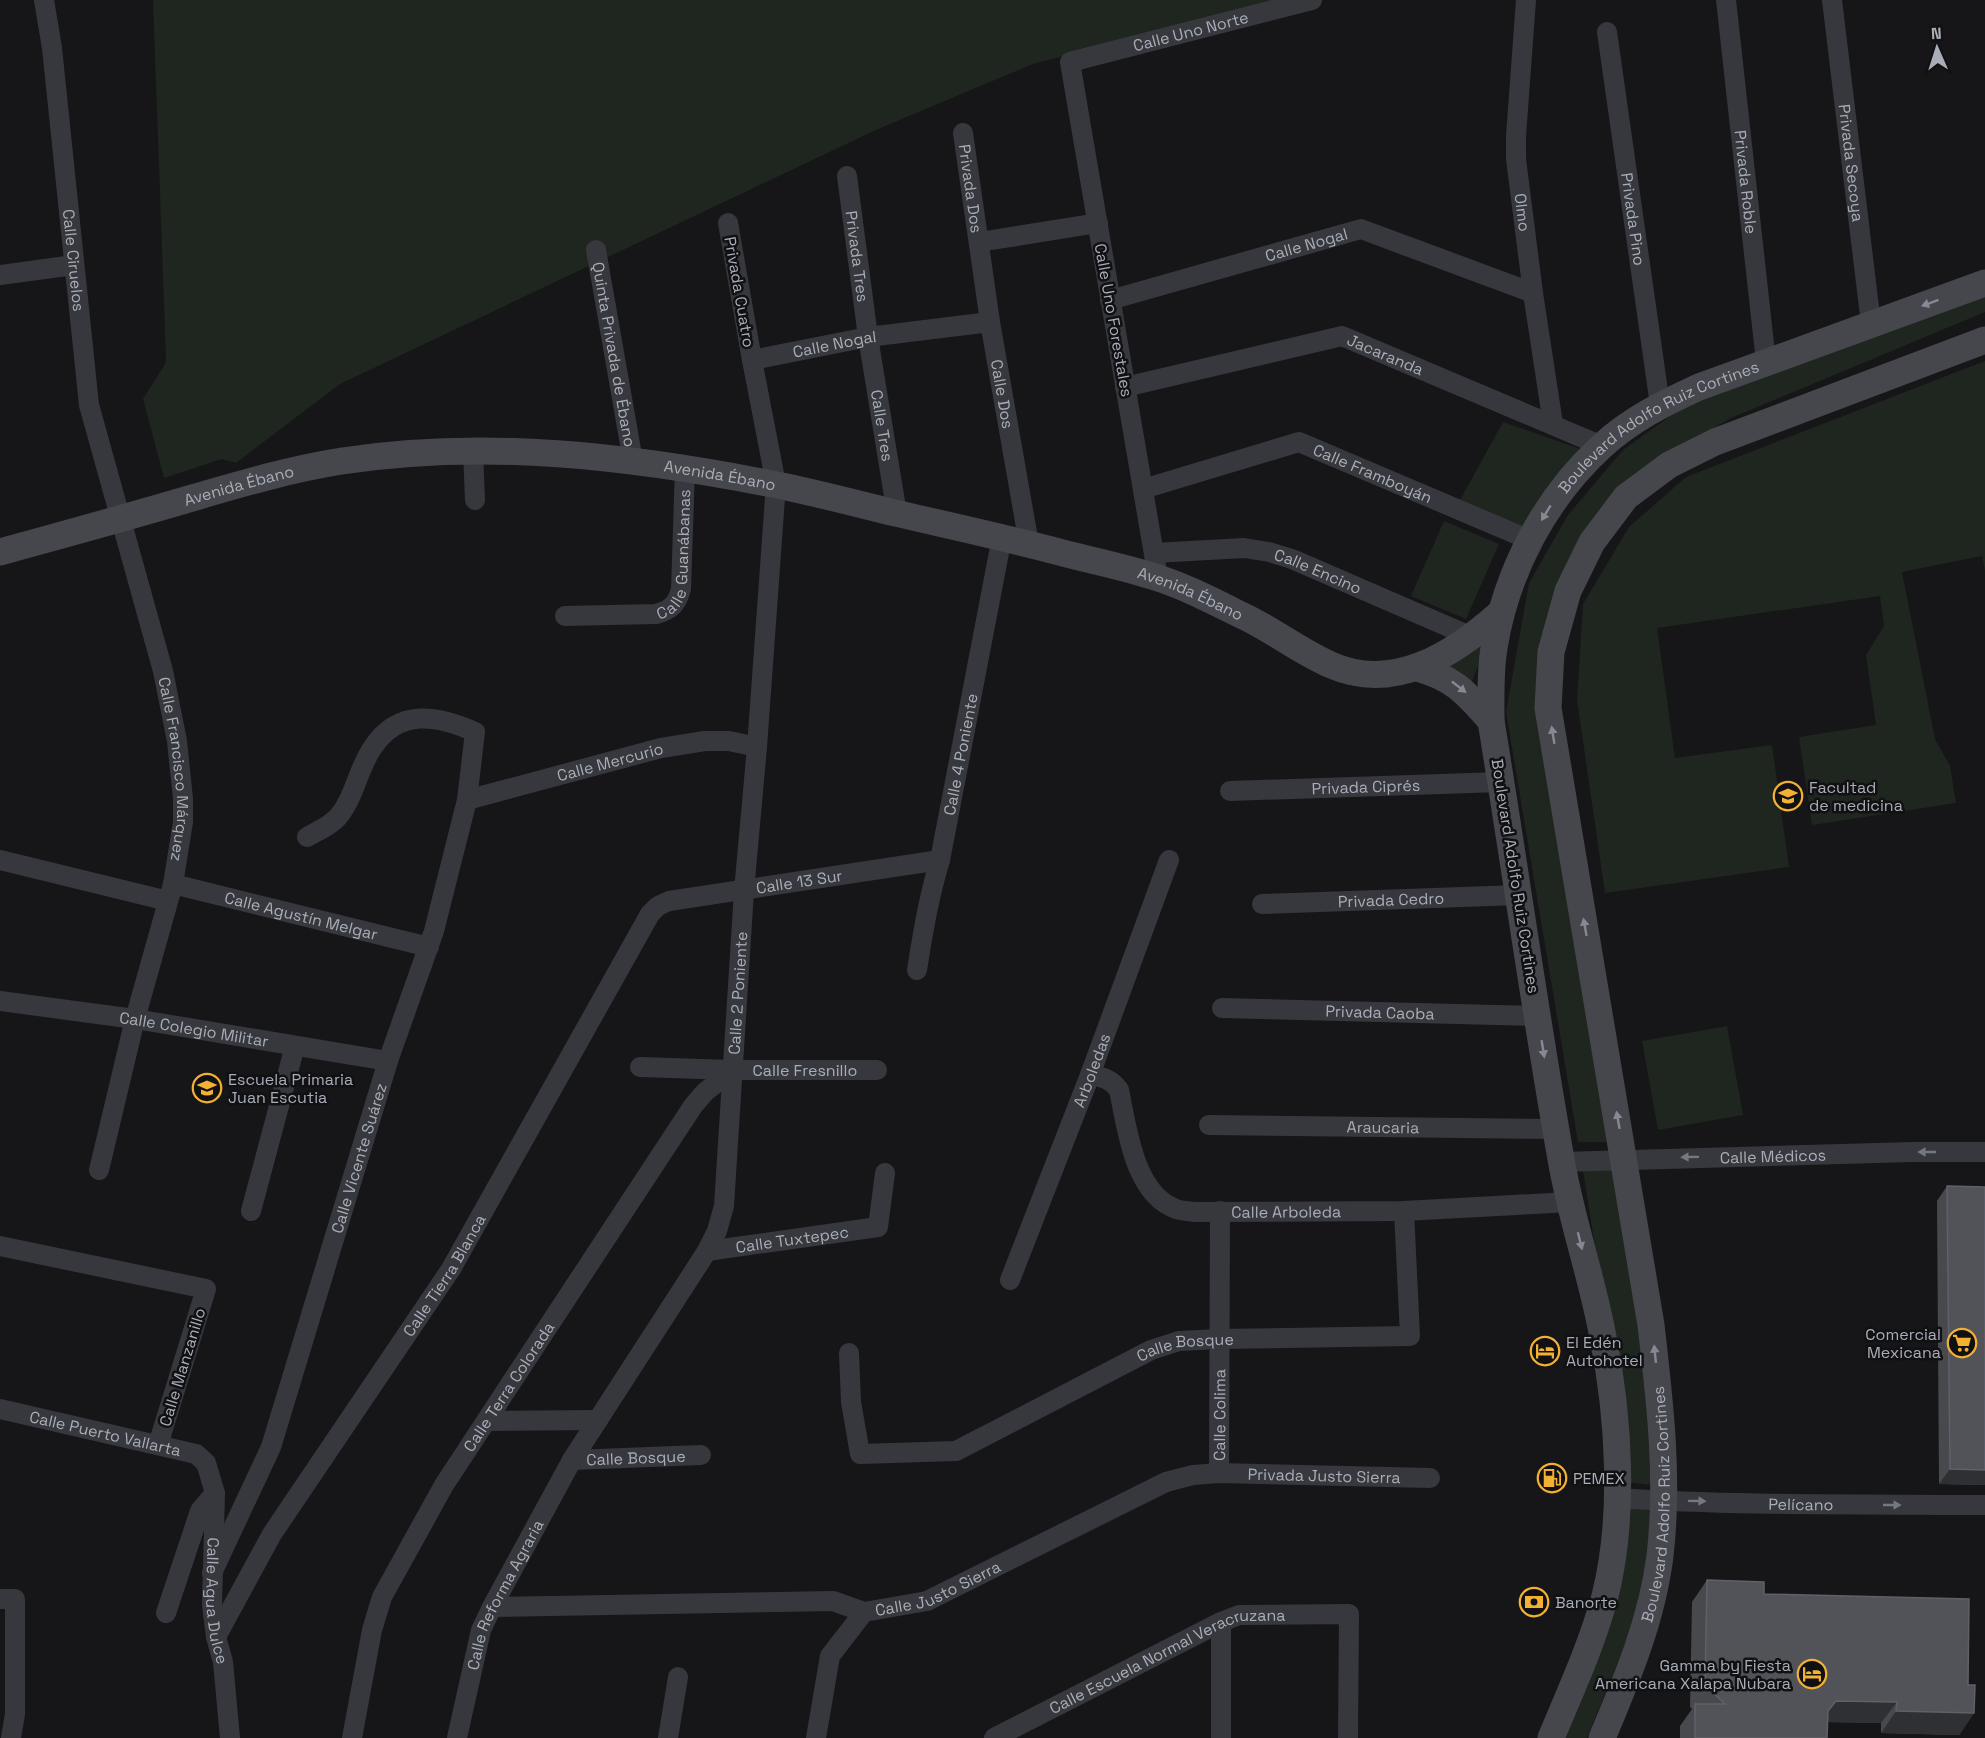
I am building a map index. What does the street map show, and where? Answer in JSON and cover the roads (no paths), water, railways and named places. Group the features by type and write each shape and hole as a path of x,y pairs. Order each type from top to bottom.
{"main road":[{"name":"Boulevard Adolfo Ruiz Cortines","path":"1551,1738 1589,1645 1605,1596 1613,1547 1617,1497 1616,1415 1603,1336 1561,1162 1491,721 1494,650 1500,613 1512,578 1530,540 1552,503 1580,468 1602,446 1630,424 1660,405 1699,387 1985,283"},
{"name":"Boulevard Adolfo Ruiz Cortines","path":"1602,1738 1633,1666 1647,1617 1659,1558 1664,1501 1661,1412 1652,1325 1548,708 1551,652 1568,591 1592,542 1626,497 1669,465 1715,442 1985,340"},
{"name":"Avenida Ébano","path":"0,552 283,472 343,461 397,454 473,450 564,453 685,468 776,484 1029,544 1156,565 1334,666 1354,672 1374,675 1417,668 1441,657 1472,637 1500,613"},
{"path":"1417,668 1438,674 1455,684 1491,721"}],"street":[{"name":"Calle Ciruelos","path":"44,0 52,48 89,405 120,519"},
{"name":"Calle Uno Norte","path":"1070,62 1312,0"},
{"name":"Olmo","path":"1526,0 1516,159 1553,424"},
{"name":"Privada Roble","path":"1726,0 1766,362"},
{"name":"Privada Secoya","path":"1832,0 1871,324"},
{"name":"Privada Pino","path":"1607,32 1660,405"},
{"name":"Calle Uno Forestales","path":"1070,62 1156,565"},
{"name":"Privada Dos","path":"963,133 979,242"},
{"name":"Privada Tres","path":"847,176 868,337"},
{"name":"Privada Cuatro","path":"728,223 776,484"},
{"path":"979,242 1098,223"},
{"name":"Calle Nogal","path":"1110,300 1361,229 1533,292"},
{"name":"Calle Dos","path":"979,242 990,322 1029,544"},
{"name":"Quinta Privada de Ébano","path":"596,250 633,461"},
{"path":"0,275 74,265"},
{"name":"Calle Nogal","path":"752,360 868,337 990,322"},
{"name":"Jacaranda","path":"1125,387 1342,336 1602,446"},
{"name":"Calle Tres","path":"868,337 897,514"},
{"name":"Calle Framboyán","path":"1143,489 1299,442 1530,540"},
{"path":"473,450 475,500"},
{"name":"Calle Guanábanas","path":"565,616 656,614 673,607 681,589 685,468"},
{"name":"Calle 2 Poniente","path":"572,1460 706,1251 717,1231 724,1206 744,891 758,747 776,484"},
{"name":"Calle Francisco Márquez","path":"99,1170 135,1019 170,893 183,822 183,790 177,741 163,671 120,519"},
{"name":"Calle 4 Poniente","path":"917,970 925,916 940,860 1002,537"},
{"name":"Calle Encino","path":"1156,565 1244,548 1269,552 1292,559 1472,637"},
{"name":"Calle Vicente Suárez","path":"212,1574 272,1448 388,1061 434,931 467,800 475,732 454,722 421,718 403,721 387,731 373,747 338,816 330,825 307,837"},
{"name":"Calle Mercurio","path":"467,800 661,748 705,741 729,741 758,747"},
{"name":"Privada Ciprés","path":"1230,791 1501,782"},
{"name":"Calle Agustín Melgar","path":"0,860 429,946"},
{"name":"Calle 13 Sur","path":"658,906 669,901 940,860"},
{"name":"Arboledas","path":"1010,1280 1090,1075 1169,860"},
{"name":"Privada Cedro","path":"1262,904 1519,896"},
{"name":"Calle Tierra Blanca","path":"216,1637 272,1534 451,1269 650,914 658,906"},
{"name":"Calle Colegio Militar","path":"0,1001 135,1019 388,1061"},
{"name":"Privada Caoba","path":"1222,1008 1538,1016"},
{"path":"251,1211 295,1046"},
{"path":"640,1067 733,1070"},
{"name":"Calle Fresnillo","path":"733,1070 877,1070"},
{"name":"Calle Terra Colorada","path":"352,1738 372,1630 382,1598 444,1485 693,1106 705,1092 733,1070"},
{"name":"Calle Arboleda","path":"1090,1075 1103,1077 1113,1082 1119,1090 1135,1161 1147,1186 1161,1201 1176,1210 1194,1212 1404,1211 1570,1202"},
{"name":"Araucaria","path":"1209,1125 1556,1129"},
{"name":"Calle Médicos","path":"1561,1162 1985,1152"},
{"name":"Calle Tuxtepec","path":"706,1251 878,1227 885,1173"},
{"name":"Calle Colima","path":"1219,1473 1220,1211"},
{"name":"Calle Bosque","path":"849,1353 851,1402 860,1454 956,1451 1151,1350 1179,1341 1410,1336 1404,1211"},
{"name":"Calle Manzanillo","path":"0,1246 206,1289 158,1445"},
{"name":"Calle Puerto Vallarta","path":"0,1409 196,1454 206,1463"},
{"path":"486,1421 598,1420"},
{"name":"Calle Bosque","path":"572,1460 701,1455"},
{"name":"Calle Reforma Agraria","path":"457,1738 481,1630 572,1460"},
{"name":"Calle Agua Dulce","path":"206,1463 215,1493 212,1605 216,1637 223,1662 230,1738"},
{"name":"Privada Justo Sierra","path":"1219,1473 1430,1478"},
{"name":"Calle Justo Sierra","path":"492,1607 833,1601 864,1612 927,1600 1166,1482 1193,1475 1219,1473"},
{"path":"166,1613 200,1511 215,1493"},
{"name":"Pelícano","path":"1617,1497 1664,1501 1985,1505"},
{"path":"0,1599 15,1599 15,1714 11,1738"},
{"path":"816,1738 830,1656 864,1612"},
{"name":"Calle Escuela Normal Veracruzana","path":"994,1738 1221,1622 1239,1615 1349,1614 1348,1738"},
{"path":"1221,1622 1221,1738"},
{"path":"668,1738 678,1677"}],"place":[{"name":"Facultad de medicina","path":"1788,796"},
{"name":"Escuela Primaria Juan Escutia","path":"207,1088"},
{"name":"Comercial Mexicana","path":"1962,1343"},
{"name":"El Edén Autohotel","path":"1545,1351"},
{"name":"PEMEX","path":"1552,1478"},
{"name":"Banorte","path":"1534,1602"},
{"name":"Gamma by Fiesta Americana Xalapa Nubara","path":"1812,1674"}]}
